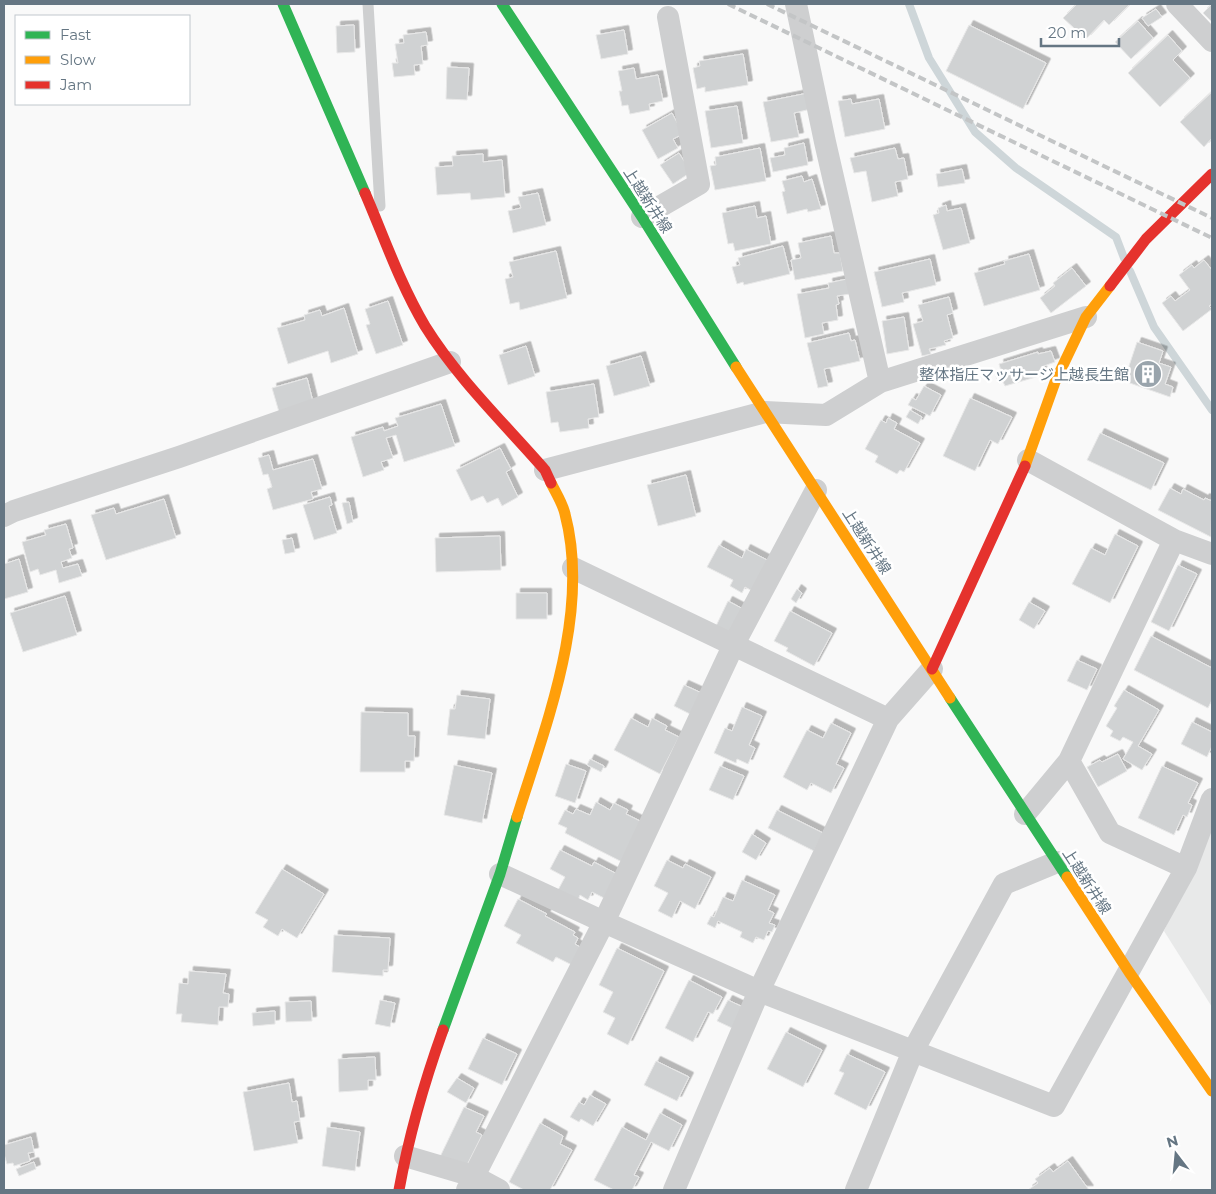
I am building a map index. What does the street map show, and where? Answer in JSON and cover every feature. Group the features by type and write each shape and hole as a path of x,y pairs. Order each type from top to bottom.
{"street":[{"path":"283,4 405,287 425,325 450,362 545,470 565,512 574,568 569,630 559,682 500,874 423,1087 405,1156 399,1190"},
{"name":"上越新井線","path":"502,4 642,217 765,412 1025,814 1129,972 1212,1092"},
{"path":"796,4 827,151 880,382"},
{"path":"1177,4 1212,41"},
{"path":"642,217 699,184 668,17"},
{"path":"674,1190 759,991 888,719 932,669 1028,460 1055,382 1086,317 1146,239 1212,174"},
{"path":"545,470 765,412 826,415 880,382 1086,317"},
{"path":"4,516 450,362"},
{"path":"1028,460 1174,540 1212,554"},
{"path":"470,1183 604,922 734,644 816,490"},
{"path":"1025,814 1069,761 1174,540"},
{"path":"574,568 888,719"},
{"path":"1069,761 1110,833 1186,868"},
{"path":"500,874 759,991 1054,1106 1186,868 1212,799"},
{"path":"856,1190 913,1051 1004,884 1057,862"},
{"path":"405,1156 470,1183 499,1190"}],"lane":[{"path":"368,4 381,230"}],"shaded area":[{"path":"1212,821 1212,1007 1164,931"}],"building":[{"path":"1077,4 1130,4 1109,25 1104,20 1086,39 1063,18"},
{"path":"1212,4 1212,19 1211,21 1203,13"},
{"path":"1156,9 1162,17 1148,26 1142,18"},
{"path":"1138,21 1153,38 1131,59 1115,42"},
{"path":"354,25 355,52 337,53 336,26"},
{"path":"969,25 1046,63 1023,109 946,71"},
{"path":"624,30 628,54 601,59 596,35"},
{"path":"426,32 428,45 421,46 423,64 414,65 415,75 394,77 392,63 398,63 395,44 404,43 403,35"},
{"path":"1168,35 1182,51 1173,60 1190,78 1160,107 1128,73"},
{"path":"743,54 748,85 705,92 705,87 697,89 693,68 700,66 699,61"},
{"path":"447,67 469,68 467,100 446,99"},
{"path":"634,68 636,79 658,75 663,101 649,104 650,110 630,114 628,105 622,106 619,91 622,91 618,71"},
{"path":"1212,92 1212,138 1204,147 1180,122"},
{"path":"808,93 811,109 794,113 799,137 771,142 763,102"},
{"path":"851,99 852,104 879,99 885,129 845,137 838,101"},
{"path":"737,106 743,143 711,148 705,111"},
{"path":"672,113 683,134 673,139 678,148 658,159 642,130"},
{"path":"804,143 808,165 773,172 770,158 785,155 784,148"},
{"path":"760,148 766,181 715,190 710,166 716,165 715,157"},
{"path":"895,148 898,159 904,158 908,179 895,182 898,196 872,202 866,171 854,173 850,158"},
{"path":"679,153 691,172 673,184 660,165"},
{"path":"483,154 483,162 502,160 505,197 471,200 470,193 437,195 435,167 453,166 452,156"},
{"path":"962,169 965,183 938,187 936,174"},
{"path":"802,176 804,182 812,179 821,209 808,212 807,209 787,214 782,192 785,191 782,181"},
{"path":"538,193 546,225 513,233 508,211 521,208 518,197"},
{"path":"946,205 947,211 961,208 970,243 943,250 933,215 939,213 938,208"},
{"path":"755,206 757,218 766,216 771,244 735,251 733,243 728,244 722,213"},
{"path":"831,236 834,253 840,253 843,271 795,280 791,260 801,258 798,243"},
{"path":"783,246 790,274 744,285 743,282 737,284 732,267 740,265 738,258"},
{"path":"556,251 567,298 520,310 519,302 510,304 505,279 513,277 509,262"},
{"path":"1029,254 1040,290 984,306 974,273 1005,264 1004,261"},
{"path":"930,259 936,285 902,293 904,302 882,307 874,272"},
{"path":"1204,260 1212,270 1212,304 1209,306 1212,309 1183,331 1162,303 1171,296 1175,301 1190,290 1179,275 1192,265 1194,268"},
{"path":"1072,268 1086,286 1051,313 1040,298 1055,286 1053,283"},
{"path":"847,279 850,294 837,296 839,304 836,305 838,320 822,323 824,334 805,338 797,294 829,288 828,283"},
{"path":"949,297 953,313 947,315 953,338 944,341 946,345 929,349 931,354 922,356 913,324 923,321 918,305"},
{"path":"388,301 403,345 376,354 366,325 370,324 365,309"},
{"path":"344,308 358,354 331,363 328,351 288,364 277,328 305,320 304,315 320,310 322,316"},
{"path":"904,317 909,350 887,354 882,321"},
{"path":"849,333 851,341 855,340 860,361 824,369 828,386 818,388 807,343"},
{"name":"整体指圧マッサージ上越長生館","path":"1137,342 1163,351 1159,363 1171,367 1165,384 1173,387 1170,397 1124,381"},
{"path":"526,346 535,376 508,385 499,355"},
{"path":"1051,351 1055,362 1041,367 1043,375 1005,386 1003,382 998,383 996,376 1002,374 999,364 1038,352 1038,354"},
{"path":"641,356 650,386 614,396 606,366"},
{"path":"307,378 313,402 279,412 272,388"},
{"path":"594,384 599,417 588,419 589,428 560,432 558,422 551,423 546,392"},
{"path":"924,386 941,395 930,416 908,405 912,398 916,400"},
{"path":"970,398 1012,417 998,444 990,440 975,471 943,456"},
{"path":"441,404 455,446 404,462 396,435 386,438 393,458 381,462 384,470 363,477 351,437 383,427 384,431 398,426 395,418"},
{"path":"910,410 922,417 918,424 906,417"},
{"path":"888,418 897,423 894,429 920,443 904,472 900,470 897,474 875,462 878,456 865,449 881,420 886,423"},
{"path":"1100,433 1164,463 1151,490 1087,460"},
{"path":"500,448 511,469 506,472 518,497 502,506 498,498 487,503 483,496 471,501 456,470"},
{"path":"269,455 273,470 313,459 322,489 311,492 313,499 273,510 267,489 272,487 268,474 263,475 258,458"},
{"path":"686,475 696,516 658,526 647,485"},
{"path":"1170,488 1181,494 1183,489 1204,500 1205,498 1212,501 1211,537 1158,510"},
{"path":"330,497 332,505 329,506 337,533 314,540 303,505"},
{"path":"164,499 176,538 106,560 91,515 114,508 116,514"},
{"path":"349,502 353,522 347,524 342,503"},
{"path":"66,524 73,548 69,549 72,558 61,562 63,568 78,564 82,576 59,583 56,570 40,575 38,569 30,572 22,542 46,535 44,530"},
{"path":"1115,534 1138,546 1110,603 1072,584 1091,548 1105,555"},
{"path":"500,536 501,570 436,572 435,538"},
{"path":"292,538 295,552 285,554 282,540"},
{"path":"719,545 742,558 746,549 769,561 756,593 745,587 742,593 730,586 733,580 707,567"},
{"path":"19,559 28,592 4,599 4,564"},
{"path":"1178,565 1197,574 1169,631 1151,622"},
{"path":"797,589 802,593 796,603 791,599"},
{"path":"516,593 547,593 547,619 516,619"},
{"path":"65,596 77,635 23,652 10,613"},
{"path":"728,601 747,611 735,635 716,626"},
{"path":"1029,602 1045,611 1034,629 1019,620"},
{"path":"790,611 832,633 814,666 786,651 788,648 774,641"},
{"path":"1151,636 1212,668 1212,700 1208,708 1134,670"},
{"path":"1077,660 1097,669 1087,690 1067,681"},
{"path":"684,685 704,694 694,716 674,706"},
{"path":"1124,690 1159,710 1138,746 1152,754 1142,770 1123,759 1133,742 1123,737 1120,741 1110,736 1113,731 1106,726 1117,708 1114,706"},
{"path":"457,695 490,699 485,739 447,735 450,709 455,709"},
{"path":"742,707 762,716 749,745 755,748 748,764 737,759 736,763 714,753 725,728 732,731"},
{"path":"361,712 408,713 408,736 415,736 414,761 405,761 405,772 360,772"},
{"path":"631,718 648,727 652,718 667,726 665,730 679,737 660,774 614,750"},
{"path":"1192,722 1212,732 1212,746 1207,757 1181,744"},
{"path":"831,723 851,733 836,764 844,768 831,793 811,783 807,790 783,777 807,730 823,738"},
{"path":"1118,754 1127,771 1098,787 1087,767"},
{"path":"590,759 604,766 601,772 587,765"},
{"path":"566,764 586,771 575,803 555,796"},
{"path":"454,765 492,773 482,823 444,815"},
{"path":"720,766 744,776 733,800 709,790"},
{"path":"1162,766 1198,783 1188,803 1192,805 1187,817 1183,815 1174,835 1138,818"},
{"path":"596,802 610,810 614,803 628,810 626,814 642,822 626,864 565,833 567,828 558,824 565,810 573,814 576,809 590,815"},
{"path":"777,810 823,833 814,851 768,828"},
{"path":"752,834 766,843 756,860 742,852"},
{"path":"560,850 592,866 594,862 619,875 606,899 592,892 588,900 580,895 578,900 558,890 565,877 550,869"},
{"path":"667,860 683,868 685,864 711,877 695,909 680,901 672,918 658,911 668,893 654,886"},
{"path":"282,869 324,894 297,938 282,929 278,936 263,927 268,920 255,913"},
{"path":"742,880 775,895 768,910 774,913 769,923 775,925 772,932 768,931 764,940 756,937 753,943 740,937 742,932 718,921 715,928 707,924 711,916 714,917 723,897 733,901"},
{"path":"518,899 547,914 545,916 575,932 573,935 578,938 575,944 585,950 576,967 556,957 553,962 516,943 521,935 504,926"},
{"path":"334,935 390,938 388,970 383,970 383,976 332,972"},
{"path":"617,948 664,971 628,1045 607,1034 615,1018 603,1012 613,992 599,985"},
{"path":"189,971 226,974 223,993 229,994 228,1007 219,1007 218,1025 181,1022 182,1014 176,1014 179,983 188,984"},
{"path":"689,980 722,997 713,1014 708,1012 693,1042 665,1028"},
{"path":"380,1000 395,1003 390,1027 375,1024"},
{"path":"728,1000 745,1008 734,1029 717,1021"},
{"path":"311,1001 312,1021 286,1022 285,1002"},
{"path":"275,1011 275,1024 253,1026 252,1013"},
{"path":"786,1032 822,1050 803,1087 767,1069"},
{"path":"483,1038 517,1054 502,1085 468,1069"},
{"path":"847,1054 885,1072 866,1110 834,1094 844,1073 839,1071"},
{"path":"375,1057 376,1080 368,1080 368,1090 339,1092 338,1059"},
{"path":"656,1061 689,1077 677,1101 644,1085"},
{"path":"457,1078 474,1088 466,1103 447,1092"},
{"path":"289,1083 292,1102 297,1101 300,1121 294,1122 298,1143 254,1151 243,1092"},
{"path":"590,1095 606,1104 593,1126 581,1119 579,1122 570,1117 579,1102 584,1105"},
{"path":"464,1107 484,1116 476,1132 482,1135 463,1173 438,1161"},
{"path":"660,1113 682,1125 669,1151 651,1142 634,1175 639,1177 632,1190 614,1190 594,1180 622,1127 646,1140"},
{"path":"540,1123 563,1136 560,1144 572,1150 550,1190 524,1190 509,1182"},
{"path":"327,1127 360,1132 355,1171 322,1166"},
{"path":"31,1137 34,1152 28,1153 30,1161 14,1166 13,1163 7,1164 4,1145"},
{"path":"1068,1161 1089,1190 1028,1190 1038,1183 1035,1179 1050,1168 1053,1172"},
{"path":"34,1162 36,1169 19,1176 16,1169"}],"waterway":[{"path":"909,4 929,58 975,132 1016,168 1116,237 1124,258"},
{"path":"1130,271 1154,327 1212,410"}],"railway":[{"path":"728,4 1212,238"},
{"path":"767,4 1212,218"}],"traffic: fast":[{"path":"283,4 365,193"},
{"path":"502,4 642,217 736,367"},
{"path":"950,698 1067,877"},
{"path":"443,1030 500,874 517,817"}],"traffic: slow":[{"path":"1025,466 1055,382 1086,317 1110,286"},
{"path":"736,367 950,698"},
{"path":"517,817 552,706 562,667 573,590 572,551 564,510 551,483"},
{"path":"1067,877 1129,972 1212,1091"}],"traffic: jam":[{"path":"1110,286 1146,239 1212,174"},
{"path":"365,193 400,277 425,326 452,364 545,470 551,483"},
{"path":"932,669 1025,466"},
{"path":"399,1190 407,1149 443,1030"}],"place":[{"name":"整体指圧マッサージ上越長生館","path":"1148,374"}]}
